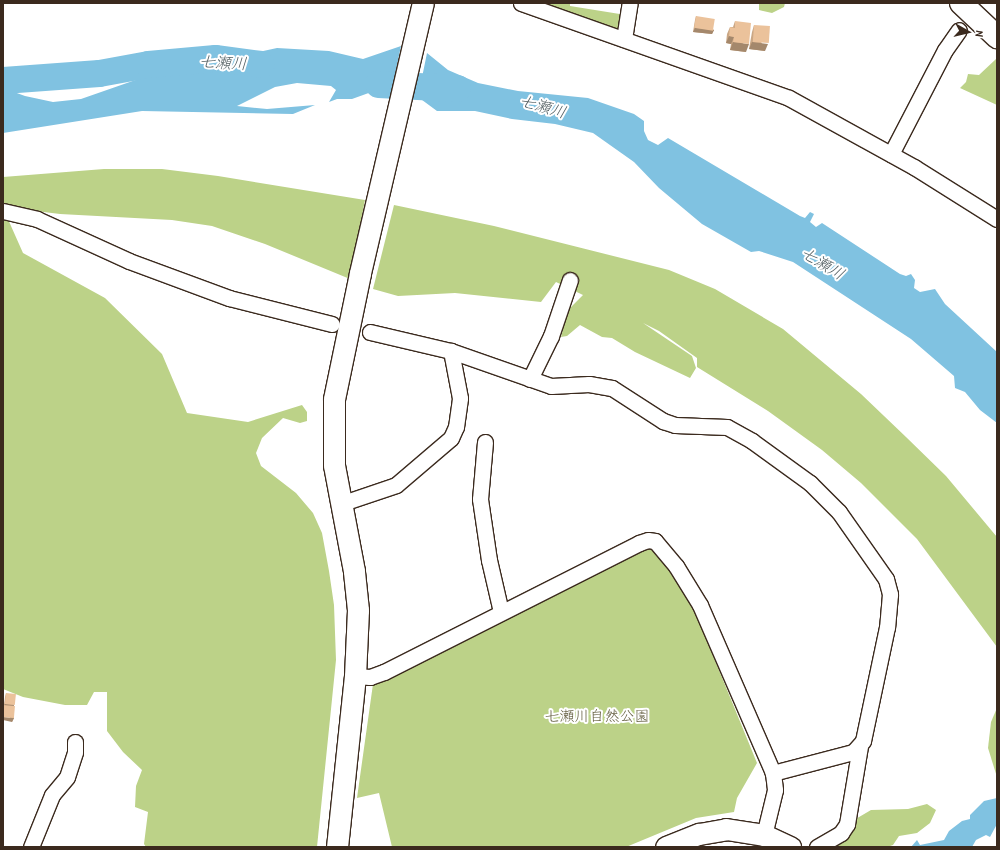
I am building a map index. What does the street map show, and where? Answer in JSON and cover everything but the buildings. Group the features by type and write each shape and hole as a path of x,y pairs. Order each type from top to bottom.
{"highway":[{"path":"961,3 997,37"}],"street":[{"path":"521,3 789,98 892,154 997,219"},
{"path":"624,39 630,3"},
{"path":"337,847 355,676 356,588 340,504 333,448 334,399 372,224 423,4"},
{"path":"892,154 945,50 959,30"},
{"path":"3,210 37,219 129,260 229,298 332,324"},
{"path":"530,379 551,336 570,280"},
{"path":"370,332 451,352 555,386 584,384 612,388 668,423 683,426 715,426 733,430 752,441 810,483 839,512 886,579 890,600 860,746 847,824 841,833 817,847"},
{"path":"340,504 396,485 451,438 456,427 460,398 451,352"},
{"path":"485,442 480,500 489,560 501,612"},
{"path":"355,676 370,677 384,672 639,543 648,540 655,541 676,566 702,611 773,773 775,790 764,835"},
{"path":"31,847 52,795 67,777 75,752 75,742"},
{"path":"773,773 853,752 860,746"},
{"path":"666,847 717,830 734,830 764,835 790,847"}],"green space":[{"path":"531,3 570,3 570,6 626,15 619,31"},
{"path":"759,3 785,3 784,7 772,13 759,10"},
{"path":"996,59 997,105 960,88 966,82 968,74 979,75"},
{"path":"104,169 162,169 218,176 365,200 350,279 265,244 212,226 172,220 60,214 3,207 3,177"},
{"path":"394,205 494,226 669,270 715,289 783,329 861,394 906,437 946,476 997,537 997,647 917,539 861,483 822,450 768,411 697,367 697,358 659,331 643,323 692,356 696,368 690,378 635,352 612,338 602,337 580,325 567,336 561,337 568,310 583,295 556,282 541,302 455,293 398,296 373,289"},
{"path":"3,208 23,253 105,298 162,354 187,413 248,422 302,405 307,412 307,421 300,423 283,418 262,438 256,453 261,466 296,493 313,513 322,533 329,571 334,605 336,660 317,847 146,847 144,844 148,812 135,807 136,786 142,770 123,752 107,731 107,692 94,692 87,705 65,705 23,697 3,689"},
{"name":"七瀬川自然公園","path":"643,547 656,550 694,609 757,763 737,798 734,812 696,818 626,847 392,847 379,793 357,798 373,684"},
{"path":"997,708 997,777 988,748 991,722"},
{"path":"927,804 936,810 930,823 917,833 899,836 893,845 887,847 836,846 837,840 854,820 871,810 908,809"}],"water":[{"path":"401,46 392,89 377,90 352,99 337,99 329,102 336,90 331,86 297,83 275,87 237,106 267,109 315,105 293,114 142,111 3,133 3,88 25,96 53,102 81,99 147,76 277,48 329,51 363,59"},
{"path":"427,53 448,70 478,83 518,91 588,98 634,114 644,121 644,131 648,140 658,145 668,138 800,216 805,218 810,212 814,214 810,222 816,227 822,223 900,274 906,276 911,274 915,280 914,288 920,292 935,289 945,304 997,352 997,423 980,410 965,392 955,388 954,376 911,339 793,262 759,251 751,252 702,224 659,188 634,162 593,133 555,124 512,119 475,111 437,111 418,97"},
{"path":"997,798 997,824 990,837 986,835 976,840 972,847 911,847 917,840 920,845 944,840 949,831 962,821 970,819 970,815 984,801"}],"waterway":[{"name":"七瀬川","path":"3,80 99,73 148,64 215,58 261,64"},
{"name":"七瀬川","path":"378,84 457,88"}]}
